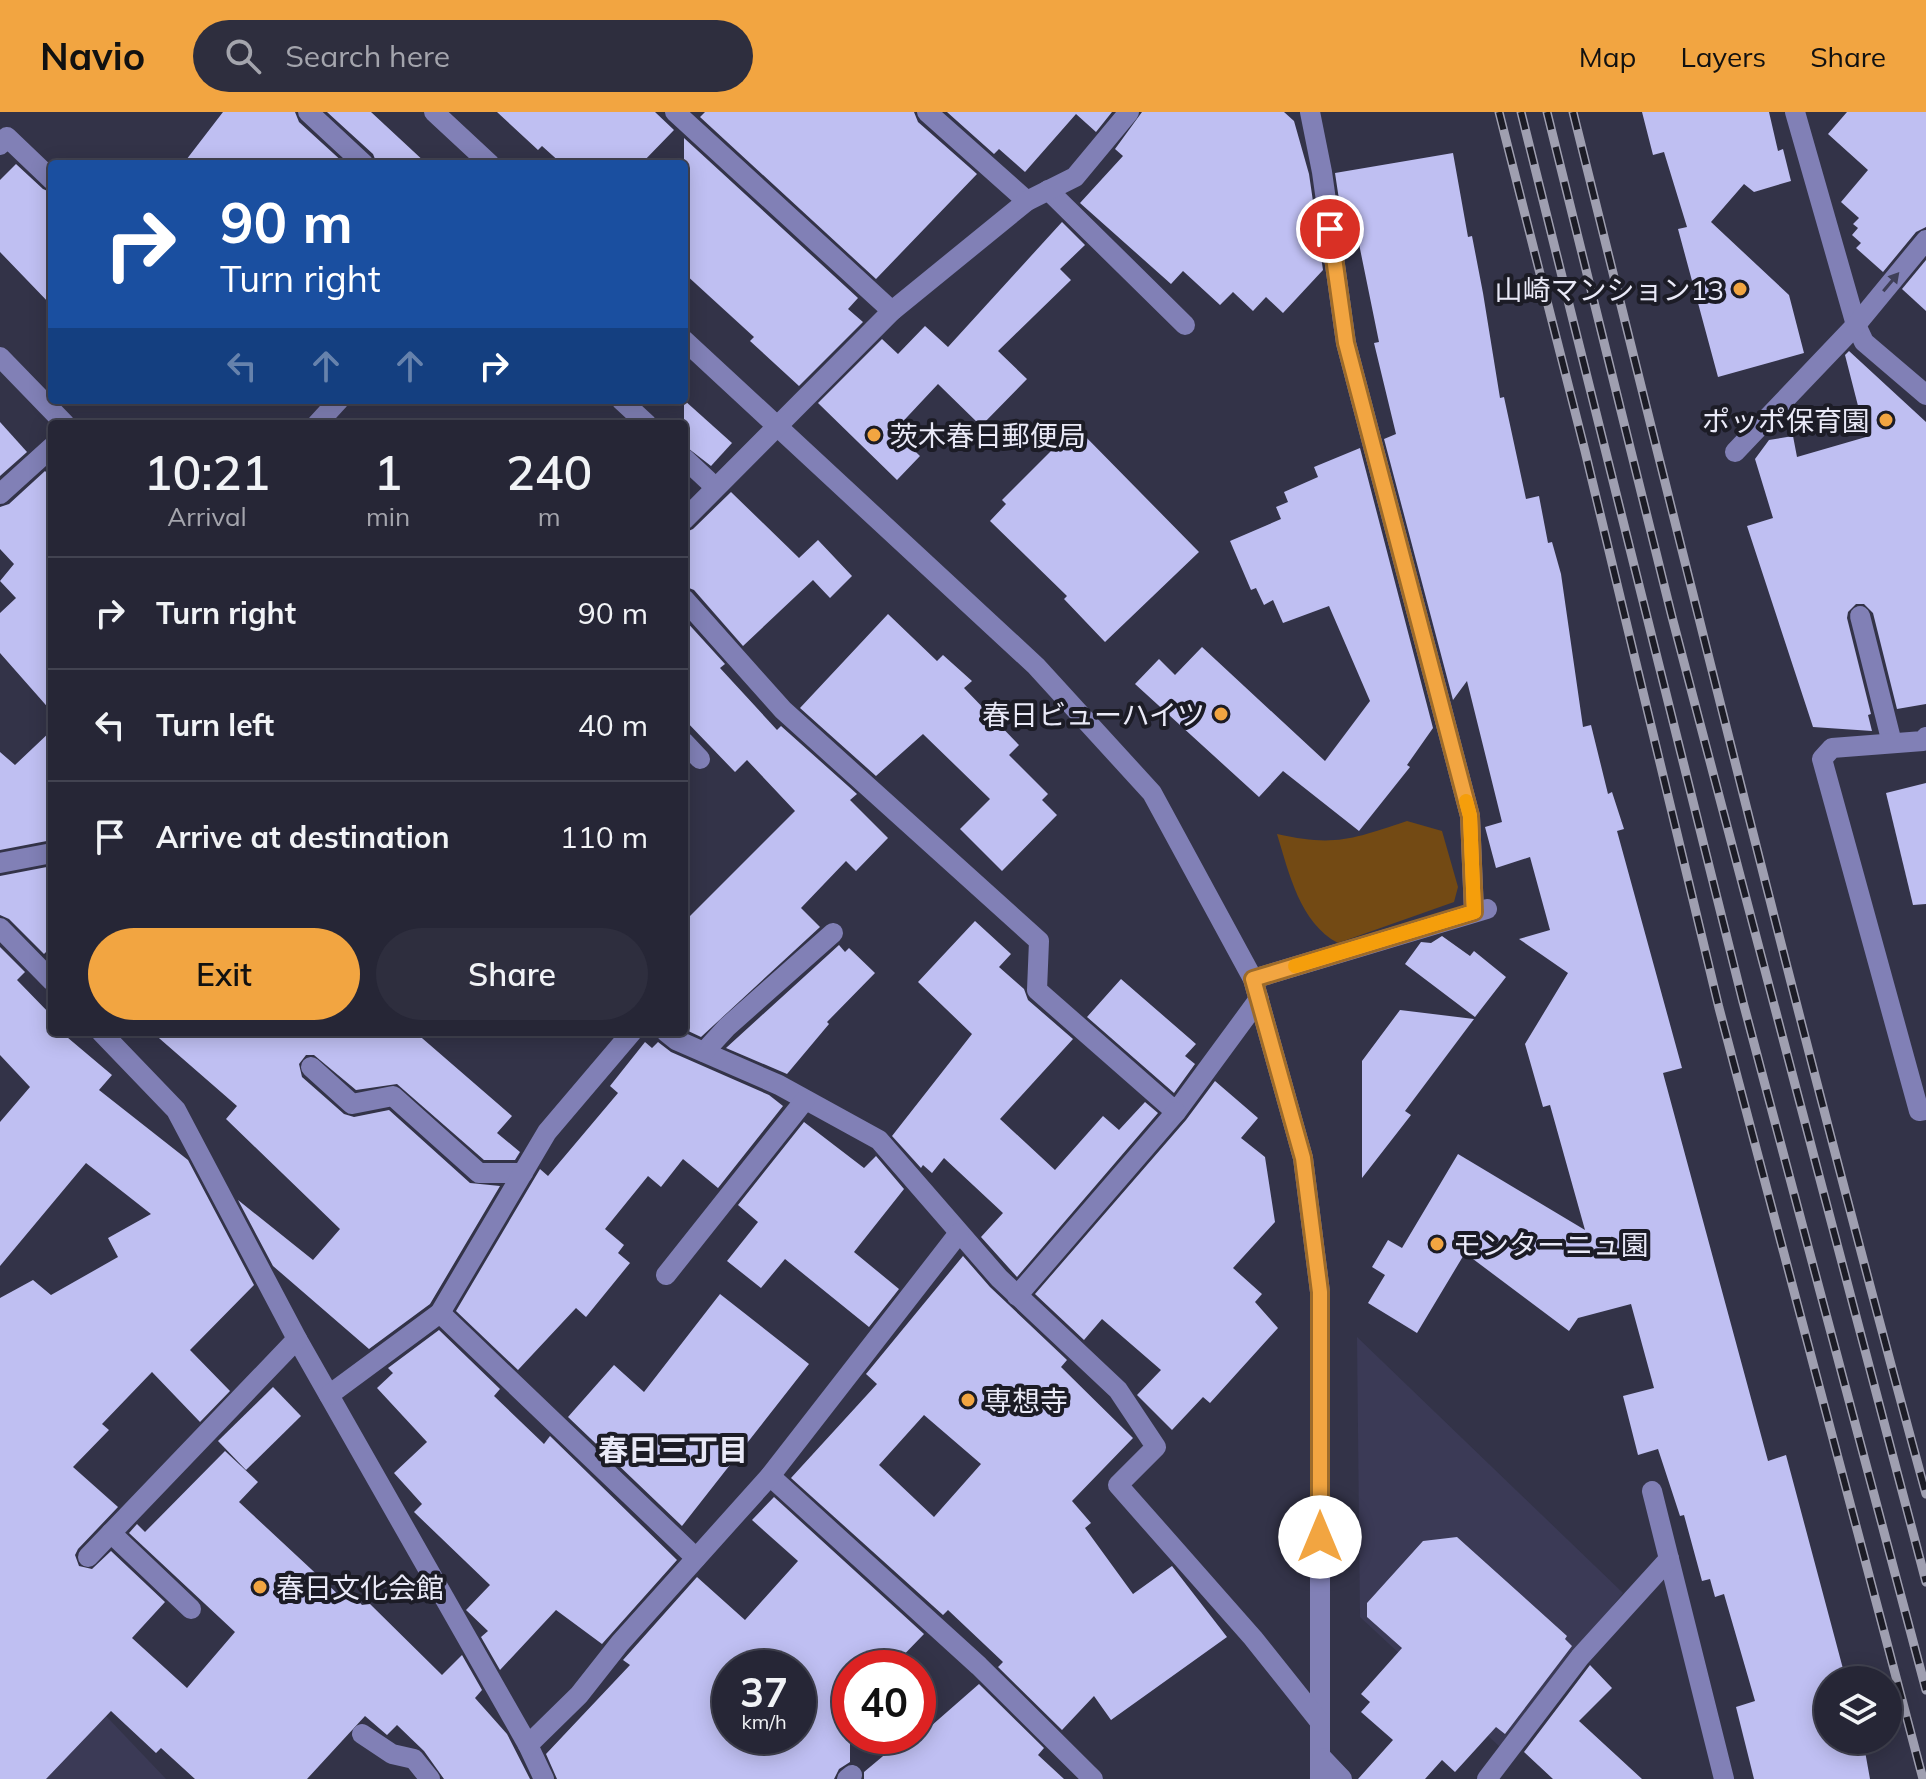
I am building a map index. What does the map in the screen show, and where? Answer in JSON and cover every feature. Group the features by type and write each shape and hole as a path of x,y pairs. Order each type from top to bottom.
{"street":[{"path":"308,112 360,160"},
{"path":"434,112 486,160"},
{"path":"675,112 892,311"},
{"path":"927,112 1027,201"},
{"path":"688,516 892,311 1027,201 1075,177 1129,112"},
{"path":"1253,979 1481,910 1470,816 1346,343 1322,172 1310,112"},
{"path":"1795,112 1856,325 1864,342 1926,395"},
{"path":"0,145 7,137 48,176"},
{"path":"1048,190 1185,325"},
{"path":"1735,452 1856,325 1926,240"},
{"path":"688,344 1036,666 1152,793 1253,979 1303,1158 1320,1292 1320,1779"},
{"path":"0,357 46,393"},
{"path":"321,420 335,404"},
{"path":"625,404 643,420"},
{"path":"0,494 48,451"},
{"path":"688,462 715,487"},
{"path":"688,603 783,710 1039,941 1037,990 1176,1112"},
{"path":"1860,616 1892,743"},
{"path":"1926,737 1923,741 1832,748 1822,759 1919,1111 1926,1110"},
{"path":"688,746 700,759"},
{"path":"0,863 48,854"},
{"path":"0,928 48,977"},
{"path":"704,1052 727,1027 833,933"},
{"path":"1017,1296 1176,1112 1259,999"},
{"path":"105,1036 176,1110 297,1339 528,1745 544,1779"},
{"path":"329,1395 440,1313 547,1132 629,1036"},
{"path":"674,1036 879,1140 1017,1296 1118,1390 1156,1447 1118,1485 1253,1638 1320,1722"},
{"path":"311,1067 352,1104 393,1096 479,1173 523,1173"},
{"path":"666,1275 805,1100"},
{"path":"528,1745 579,1695 770,1476 959,1233"},
{"path":"440,1313 696,1558"},
{"path":"88,1557 297,1339"},
{"path":"770,1476 979,1666 1093,1779"},
{"path":"1652,1491 1724,1779"},
{"path":"111,1533 191,1609"},
{"path":"1487,1779 1580,1657 1669,1559"},
{"path":"362,1734 392,1754 414,1759 430,1779"},
{"path":"1322,1758 1342,1779"}],"shaded area":[{"path":"1407,821 1442,831 1458,887 1454,902 1338,943 1314,923 1305,910 1277,834 1314,840 1343,839"},
{"path":"1357,1337 1623,1593 1500,1747 1360,1617"},
{"path":"28,1634 166,1779 0,1779"}],"building":[{"path":"223,112 295,112 299,122 341,160 186,160"},
{"path":"327,112 371,112 423,160 375,160 373,154"},
{"path":"497,112 655,112 674,130 645,160 558,160 542,146 538,150"},
{"path":"705,112 914,112 918,122 977,174 876,279 700,117"},
{"path":"947,112 1112,112 1096,132 1076,114 1025,172 999,149 994,154"},
{"path":"1142,112 1284,112 1294,121 1309,174 1323,270 1283,313 1266,297 1253,311 1233,292 1220,305 1183,271 1171,284 1080,203 1123,156 1115,149"},
{"path":"1642,112 1769,112 1778,151 1783,149 1791,181 1754,192 1744,184 1711,222 1789,295 1804,353 1718,377 1678,229 1687,227 1664,152 1653,155"},
{"path":"1847,112 1926,112 1926,227 1916,232 1883,272 1856,248 1861,243 1852,235 1858,228 1853,224 1859,218 1841,202 1868,170 1828,134"},
{"path":"684,138 858,298 848,309 863,322 799,386 750,341 754,337 688,277 688,160 684,160"},
{"path":"1453,153 1468,237 1472,236 1483,293 1500,398 1504,397 1526,499 1539,496 1548,543 1552,542 1561,574 1583,727 1591,725 1608,794 1612,792 1624,829 1617,831 1682,1068 1663,1073 1768,1461 1786,1455 1842,1666 1814,1666 1814,1754 1866,1754 1870,1779 1754,1779 1736,1707 1755,1701 1724,1594 1715,1597 1710,1579 1702,1581 1684,1515 1680,1516 1658,1449 1638,1455 1623,1396 1654,1388 1631,1304 1578,1318 1569,1331 1465,1253 1417,1333 1368,1303 1385,1275 1372,1267 1388,1240 1402,1248 1458,1154 1585,1230 1550,1105 1543,1107 1525,1044 1568,973 1519,939 1550,930 1530,857 1496,868 1485,827 1502,822 1467,681 1453,700 1384,439 1396,434 1374,343 1379,342 1357,234 1346,246 1335,173"},
{"path":"16,164 48,191 48,302 0,252 0,180"},
{"path":"1062,222 1085,245 1060,269 1071,280 998,351 1027,379 981,426 938,384 894,431 920,456 897,480 818,403 882,339 898,354 925,326 948,347"},
{"path":"1926,260 1926,311 1902,289"},
{"path":"1849,351 1926,422 1926,704 1897,709 1873,613 1864,604 1856,604 1848,612 1847,618 1871,714 1868,715 1872,731 1813,727 1747,526 1773,518 1755,459 1769,440 1793,436 1797,457 1866,437 1845,355"},
{"path":"684,404 688,404 732,443 711,466 688,448 688,420 684,420"},
{"path":"0,422 27,452 0,476"},
{"path":"1080,431 1199,552 1105,642 1064,599 1067,596 990,521 1006,504 1002,500 1060,442 1065,447"},
{"path":"1360,448 1433,728 1407,765 1410,767 1359,831 1283,771 1259,797 1135,684 1159,659 1175,675 1202,647 1325,761 1370,701 1329,606 1283,623 1273,600 1264,605 1256,588 1251,590 1230,541 1281,519 1276,507 1288,502 1284,492 1318,477 1314,467"},
{"path":"45,471 48,474 48,707 0,653 0,613 16,598 0,581 14,564 0,549 0,507 9,504"},
{"path":"731,492 799,558 818,540 852,576 830,598 813,580 743,646 694,590 688,588 688,531"},
{"path":"888,614 937,661 943,655 972,681 964,688 1019,745 1009,755 1048,794 1042,800 1057,815 1002,871 960,829 990,799 923,734 876,776 800,708"},
{"path":"688,623 725,664 720,668 777,730 781,726 857,794 850,800 888,838 856,871 846,861 801,908 820,927 701,1037 688,1031 688,918 795,811 747,760 735,772 688,723"},
{"path":"48,734 48,841 0,850 0,752 15,765"},
{"path":"1926,783 1926,904 1913,905 1886,793"},
{"path":"48,867 48,950 44,954 9,919 0,915 0,876"},
{"path":"975,921 1011,954 999,967 1024,989 1028,1000 1073,1039 1000,1119 1055,1170 1103,1116 1119,1130 1145,1102 1158,1113 1017,1277 981,1237 1003,1213 944,1158 932,1173 923,1165 921,1168 892,1136 972,1034 918,982"},
{"path":"1442,936 1470,956 1474,951 1506,977 1475,1017 1405,964 1421,942 1431,943"},
{"path":"839,945 845,952 849,948 875,973 827,1022 829,1024 787,1074 726,1048"},
{"path":"0,947 25,972 17,980 48,1012 48,1036 66,1036 112,1075 99,1090 188,1160 254,1285 190,1350 230,1391 200,1422 152,1372 102,1424 109,1430 73,1467 118,1507 78,1549 75,1555 79,1566 92,1569 111,1551 165,1602 132,1638 187,1688 235,1632 129,1533 137,1524 145,1532 225,1451 258,1482 239,1502 340,1596 347,1589 362,1605 370,1604 442,1675 462,1655 482,1690 475,1698 507,1734 530,1779 444,1779 424,1751 397,1725 387,1735 365,1716 307,1779 195,1779 161,1748 156,1753 111,1711 46,1779 0,1779 0,1298 33,1280 51,1295 118,1257 108,1238 151,1214 86,1163 0,1266 0,1122 30,1087 0,1055"},
{"path":"1121,979 1196,1044 1185,1056 1195,1064 1174,1093 1087,1017"},
{"path":"1400,1010 1474,1019 1405,1111 1411,1115 1362,1178 1362,1061"},
{"path":"157,1036 420,1036 512,1116 497,1133 520,1152 515,1160 484,1160 397,1084 356,1090 314,1055 306,1055 299,1064 302,1077 344,1114 354,1117 389,1110 470,1183 500,1186 430,1304 369,1349 273,1266 238,1200 313,1260 340,1229 226,1119 237,1106"},
{"path":"645,1042 652,1048 658,1042 671,1052 769,1095 783,1106 718,1188 683,1159 661,1187 648,1176 605,1229 624,1245 618,1253 630,1263 586,1317 576,1308 518,1370 456,1311 540,1169 548,1176 618,1093 610,1086"},
{"path":"1215,1081 1258,1118 1241,1138 1265,1157 1275,1222 1233,1268 1262,1294 1255,1302 1278,1328 1210,1403 1203,1397 1172,1430 1137,1395 1161,1370 1102,1319 1084,1340 1035,1294 1186,1120"},
{"path":"804,1122 864,1168 876,1156 904,1189 854,1252 899,1289 869,1327 785,1259 761,1288 727,1261 758,1222 738,1205"},
{"path":"963,1256 990,1287 1067,1360 1061,1367 1133,1438 1072,1501 1091,1523 1085,1528 1133,1594 1172,1566 1227,1637 1111,1720 1094,1696 1062,1730 998,1667 1003,1662 948,1610 943,1615 791,1478 877,1384 866,1374","holes":["924,1415 981,1464 934,1517 879,1465"]},
{"path":"720,1294 809,1364 682,1526 568,1417 614,1365 644,1392"},
{"path":"439,1330 500,1389 494,1396 544,1444 550,1436 677,1560 602,1644 556,1610 500,1670 481,1637 488,1631 466,1610 490,1585 414,1512 422,1504 394,1473 427,1442 377,1388 393,1373 388,1368"},
{"path":"273,1387 301,1416 246,1470 218,1441"},
{"path":"774,1497 924,1634 908,1650 832,1650 832,1754 850,1754 850,1762 839,1769 834,1779 557,1779 546,1754 630,1665 623,1660 697,1577 745,1620 798,1561 752,1520"},
{"path":"1457,1537 1567,1636 1565,1639 1572,1646 1505,1734 1496,1727 1455,1772 1442,1760 1425,1779 1358,1779 1393,1740 1361,1712 1370,1702 1361,1694 1402,1648 1367,1617 1367,1603 1423,1541"},
{"path":"1590,1665 1612,1688 1579,1721 1642,1779 1553,1779 1524,1752"},
{"path":"979,1684 1044,1748 1038,1755 1064,1779 864,1779 864,1772 886,1754 936,1754 936,1722"}],"railway":[{"path":"1499,112 1585,451 1719,1008 1923,1779"},
{"path":"1521,112 1743,1002 1926,1690"},
{"path":"1547,112 1672,617 1926,1582"},
{"path":"1573,112 1790,977 1926,1494"}],"slow traffic":[{"path":"1295,966 1474,912 1470,816 1466,801"}],"place":[{"name":"山崎マンション13","path":"1740,289"},
{"name":"ポッポ保育園","path":"1886,420"},
{"name":"茨木春日郵便局","path":"874,435"},
{"name":"春日ビューハイツ","path":"1221,714"},
{"name":"モンターニュ園","path":"1437,1244"},
{"name":"専想寺","path":"968,1400"},
{"name":"春日文化会館","path":"260,1587"}],"district":[{"name":"春日三丁目","path":"673,1450"}],"route":[{"path":"1320,1537 1320,1292 1303,1158 1253,979 1474,912 1470,816 1346,343 1330,229"}]}
